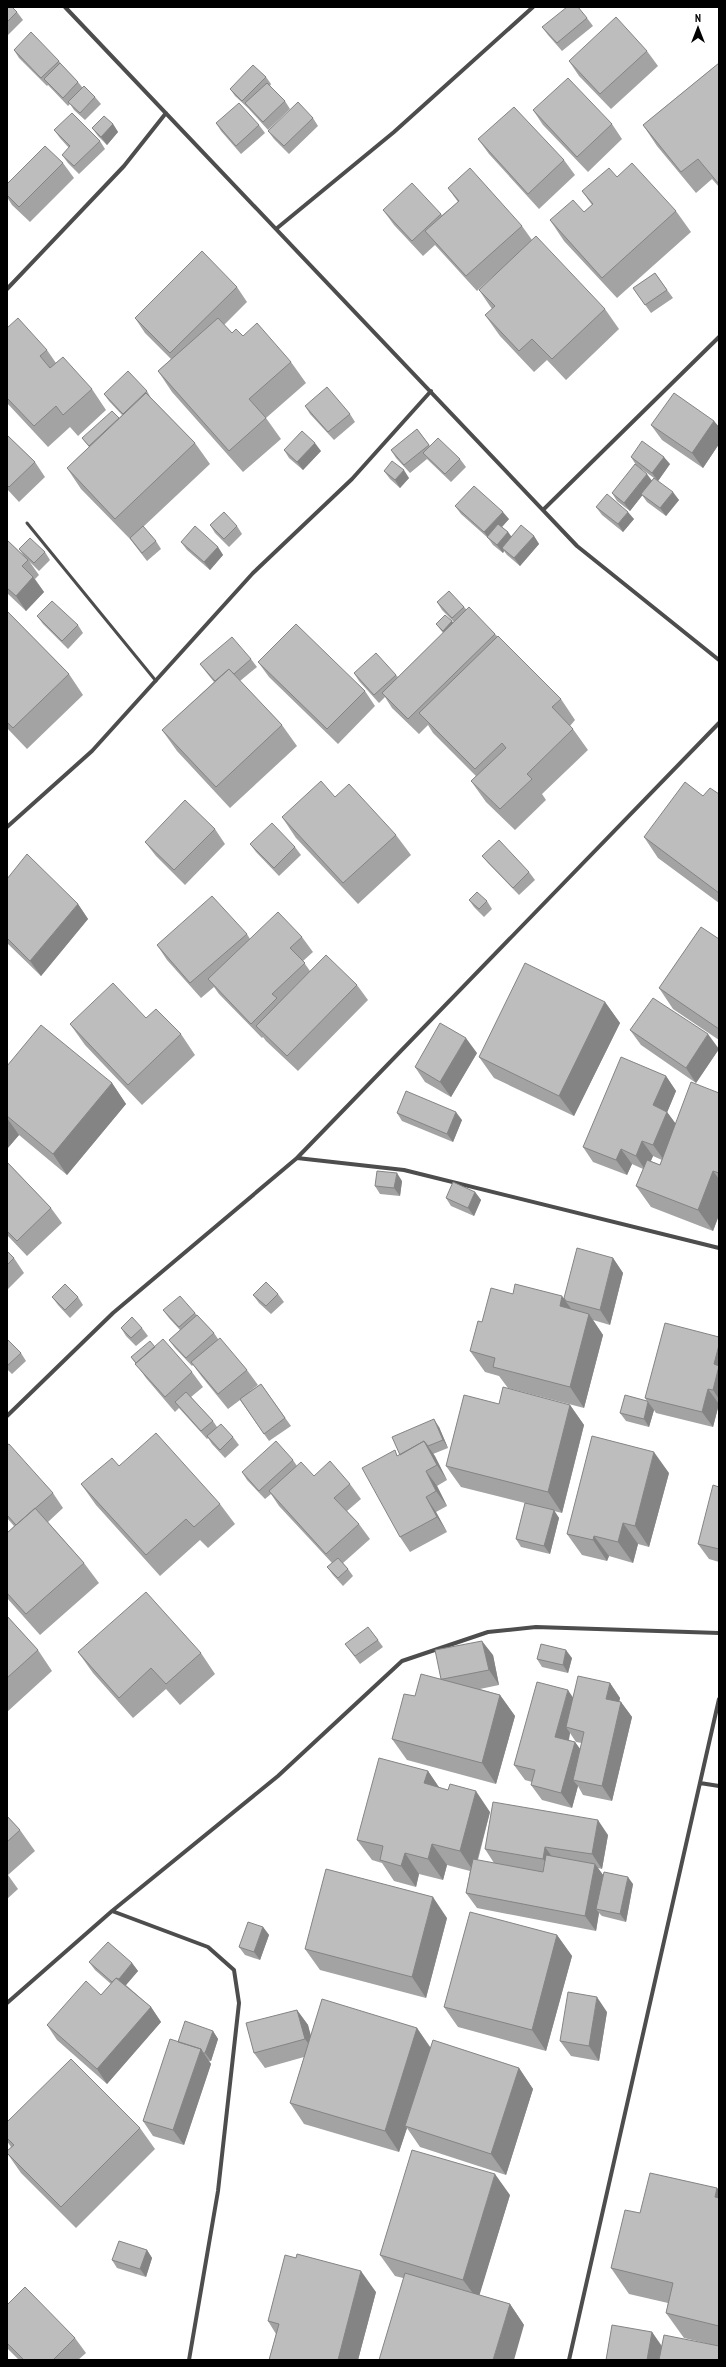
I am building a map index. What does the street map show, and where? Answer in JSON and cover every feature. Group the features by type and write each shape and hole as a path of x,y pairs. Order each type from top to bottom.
{"street":[{"path":"65,7 577,546 719,660"},
{"path":"276,229 394,132 533,7"},
{"path":"7,289 124,166 166,113"},
{"path":"543,510 719,336"},
{"path":"7,827 92,751 253,573 352,479 431,391"},
{"path":"7,1416 113,1313 297,1158 719,723"},
{"path":"297,1158 404,1170 719,1248"},
{"path":"7,2003 112,1911 278,1776 402,1661 488,1632 536,1627 719,1633"},
{"path":"569,2360 719,1699"},
{"path":"700,1782 719,1786"},
{"path":"112,1911 208,1947 234,1970 239,2004 218,2191 189,2360"}],"lane":[{"path":"27,523 156,681"}],"building":[{"path":"7,7 12,7 17,12 7,22"},
{"path":"567,7 578,7 587,18 557,43 542,27"},
{"path":"616,17 647,51 600,94 569,61"},
{"path":"31,32 59,61 41,78 14,50"},
{"path":"60,63 78,82 63,98 44,79"},
{"path":"719,63 718,183 698,159 681,172 643,125"},
{"path":"253,65 266,77 242,101 230,89"},
{"path":"568,78 612,124 577,157 533,110"},
{"path":"267,83 285,101 263,122 245,103"},
{"path":"84,86 95,97 80,113 68,102"},
{"path":"298,102 313,118 284,146 268,131"},
{"path":"239,103 259,125 236,146 216,123"},
{"path":"514,107 564,160 528,194 478,139"},
{"path":"72,113 100,141 74,166 62,155 70,146 54,130"},
{"path":"104,116 113,124 101,137 92,128"},
{"path":"45,146 63,163 19,207 7,195 7,184"},
{"path":"632,163 676,211 602,278 550,220 573,200 584,212 593,204 582,191 609,168 617,177"},
{"path":"470,168 522,226 466,276 425,231 459,201 448,188"},
{"path":"412,183 441,214 412,241 383,210"},
{"path":"536,236 605,309 552,359 532,339 519,351 485,315 495,306 479,290"},
{"path":"202,251 237,287 170,353 135,318"},
{"path":"655,273 667,290 645,305 633,288"},
{"path":"18,318 47,350 40,356 50,368 63,357 92,389 63,415 56,406 34,426 7,398 7,328"},
{"path":"218,318 232,333 236,329 243,336 257,323 291,362 249,399 266,418 229,451 158,371"},
{"path":"128,371 147,391 123,414 104,394"},
{"path":"327,387 350,414 328,432 305,406"},
{"path":"146,393 195,443 115,519 67,468"},
{"path":"674,393 714,421 692,453 651,425"},
{"path":"112,411 119,418 89,446 82,438"},
{"path":"417,429 429,445 404,465 391,450"},
{"path":"302,431 315,443 297,462 284,450"},
{"path":"7,435 35,462 9,487 7,485"},
{"path":"438,438 460,459 445,474 423,453"},
{"path":"642,441 664,457 652,473 631,457"},
{"path":"392,461 404,470 395,480 384,471"},
{"path":"635,464 647,474 624,503 612,493"},
{"path":"654,478 673,492 660,508 641,494"},
{"path":"474,486 503,512 484,532 455,506"},
{"path":"607,494 628,512 618,524 596,507"},
{"path":"224,512 237,526 224,539 210,525"},
{"path":"498,524 508,532 497,545 487,537"},
{"path":"521,525 534,536 514,558 502,548"},
{"path":"143,526 156,541 142,553 130,538"},
{"path":"195,526 218,547 204,562 181,542"},
{"path":"30,538 45,552 34,563 19,549"},
{"path":"7,540 28,560 22,566 33,577 16,596 7,588"},
{"path":"449,591 464,607 452,618 437,602"},
{"path":"52,601 78,625 62,641 37,616"},
{"path":"469,607 495,634 408,719 382,693"},
{"path":"7,611 69,674 13,728 7,722"},
{"path":"445,615 452,621 443,631 436,624"},
{"path":"296,624 365,691 327,729 258,662"},
{"path":"498,636 561,699 552,707 573,729 527,774 532,779 500,809 471,781 506,748 502,743 475,769 419,713"},
{"path":"232,637 251,659 234,674 229,669 215,681 200,664"},
{"path":"376,653 396,675 374,695 354,673"},
{"path":"229,669 282,725 216,787 162,730"},
{"path":"321,781 335,797 349,784 396,835 343,883 282,817"},
{"path":"685,782 703,796 710,788 719,794 719,893 644,837"},
{"path":"185,800 215,829 174,870 145,842"},
{"path":"272,823 295,847 274,868 250,844"},
{"path":"499,840 529,872 513,888 482,856"},
{"path":"27,854 78,904 30,961 7,938 7,879"},
{"path":"477,892 487,901 479,909 469,900"},
{"path":"212,896 247,934 190,983 157,945"},
{"path":"278,912 302,937 290,948 305,963 272,994 277,998 251,1024 208,979"},
{"path":"701,927 719,939 719,1029 659,988"},
{"path":"326,955 357,985 287,1056 256,1026"},
{"path":"525,963 605,1002 559,1096 479,1057"},
{"path":"113,983 146,1018 156,1009 181,1034 128,1085 70,1024"},
{"path":"653,998 708,1034 686,1068 630,1030"},
{"path":"440,1023 466,1038 440,1082 415,1067"},
{"path":"41,1025 112,1083 53,1154 7,1116 7,1066"},
{"path":"621,1057 666,1076 653,1105 667,1112 653,1145 642,1141 636,1156 621,1149 616,1160 583,1147"},
{"path":"691,1082 719,1093 719,1173 713,1171 698,1210 636,1186 647,1160 660,1165"},
{"path":"406,1091 456,1112 447,1134 397,1113"},
{"path":"7,1162 51,1208 17,1241 7,1231"},
{"path":"377,1171 397,1173 394,1188 375,1186"},
{"path":"453,1182 475,1192 468,1208 446,1198"},
{"path":"577,1248 613,1258 600,1310 566,1301 564,1298"},
{"path":"7,1251 14,1258 7,1265"},
{"path":"266,1282 278,1294 266,1306 253,1295"},
{"path":"65,1284 78,1297 65,1310 52,1297"},
{"path":"515,1284 562,1296 560,1306 589,1314 570,1387 493,1367 495,1358 470,1351 478,1321 482,1322 491,1288 513,1294"},
{"path":"180,1296 195,1313 179,1327 163,1310"},
{"path":"197,1315 214,1333 186,1358 169,1340"},
{"path":"132,1317 142,1328 131,1338 121,1328"},
{"path":"665,1323 719,1337 719,1345 714,1364 719,1366 713,1390 708,1389 702,1412 645,1398"},
{"path":"220,1338 247,1370 218,1394 191,1362"},
{"path":"7,1339 21,1353 7,1366"},
{"path":"163,1339 192,1372 165,1397 135,1364"},
{"path":"150,1341 155,1347 136,1363 131,1357"},
{"path":"261,1384 285,1418 264,1434 240,1399"},
{"path":"503,1387 570,1405 548,1492 446,1466 464,1395 499,1404"},
{"path":"186,1392 213,1421 201,1431 175,1402"},
{"path":"625,1395 648,1402 644,1419 620,1413"},
{"path":"434,1419 443,1440 428,1446 424,1441 400,1455 392,1437"},
{"path":"221,1424 233,1437 220,1450 207,1436"},
{"path":"156,1433 220,1504 194,1527 186,1519 146,1555 81,1484 112,1458 119,1466"},
{"path":"592,1436 654,1452 635,1526 623,1523 618,1542 594,1536 593,1540 567,1534"},
{"path":"276,1441 293,1460 259,1491 242,1472"},
{"path":"424,1441 437,1465 426,1471 436,1491 426,1497 437,1517 400,1537 362,1468 395,1450 397,1456"},
{"path":"9,1444 53,1493 16,1525 7,1515 7,1445"},
{"path":"330,1461 350,1484 334,1498 359,1524 326,1554 269,1491 301,1462 314,1476"},
{"path":"713,1485 719,1487 719,1549 698,1544"},
{"path":"525,1503 554,1510 544,1546 516,1539"},
{"path":"35,1508 84,1563 26,1614 7,1593 7,1533"},
{"path":"338,1558 348,1569 338,1578 327,1567"},
{"path":"146,1592 201,1653 166,1684 151,1668 119,1698 78,1652"},
{"path":"7,1616 38,1650 7,1678"},
{"path":"368,1627 378,1640 355,1656 345,1644"},
{"path":"482,1641 489,1670 441,1679 435,1650"},
{"path":"541,1644 566,1650 563,1665 537,1659"},
{"path":"421,1674 500,1695 482,1763 392,1739 404,1694 415,1696"},
{"path":"578,1676 610,1683 606,1699 621,1702 602,1786 573,1780 584,1732 566,1727"},
{"path":"537,1682 568,1690 555,1737 575,1742 561,1793 531,1785 535,1770 514,1765"},
{"path":"379,1758 428,1771 424,1783 448,1790 450,1784 476,1791 460,1851 432,1844 428,1859 405,1853 401,1866 380,1860 383,1846 357,1840"},
{"path":"493,1802 598,1820 592,1854 545,1847 543,1859 485,1849"},
{"path":"7,1816 20,1830 7,1842"},
{"path":"546,1855 595,1864 585,1916 466,1893 473,1859 543,1872"},
{"path":"326,1869 433,1897 412,1977 305,1949"},
{"path":"604,1872 628,1877 620,1914 596,1909"},
{"path":"470,1912 557,1935 532,2030 444,2007"},
{"path":"248,1922 263,1927 254,1952 239,1947"},
{"path":"108,1942 132,1963 119,1979 116,1978 112,1982 89,1962"},
{"path":"116,1978 151,2007 97,2069 47,2025 86,1981 101,1995"},
{"path":"568,1992 597,1997 589,2046 560,2041"},
{"path":"322,1999 417,2028 385,2131 290,2103"},
{"path":"297,2010 305,2039 254,2053 246,2023"},
{"path":"185,2021 213,2031 205,2053 203,2053 201,2049 178,2042"},
{"path":"170,2039 201,2049 173,2130 143,2121"},
{"path":"433,2040 519,2068 491,2154 405,2126"},
{"path":"71,2059 140,2128 61,2207 7,2153 7,2151 14,2145 7,2138 7,2122"},
{"path":"412,2150 495,2174 463,2280 380,2255"},
{"path":"650,2173 717,2188 715,2197 719,2198 719,2326 666,2313 673,2283 611,2268 625,2210 640,2213"},
{"path":"119,2241 147,2250 140,2269 112,2260"},
{"path":"297,2254 361,2271 338,2360 269,2360 279,2324 268,2321 285,2255 296,2258"},
{"path":"405,2273 510,2304 493,2360 379,2360"},
{"path":"25,2287 75,2338 53,2360 24,2360 7,2343 7,2305"},
{"path":"612,2325 652,2332 647,2360 606,2360"},
{"path":"664,2335 719,2346 719,2360 659,2360"}]}
